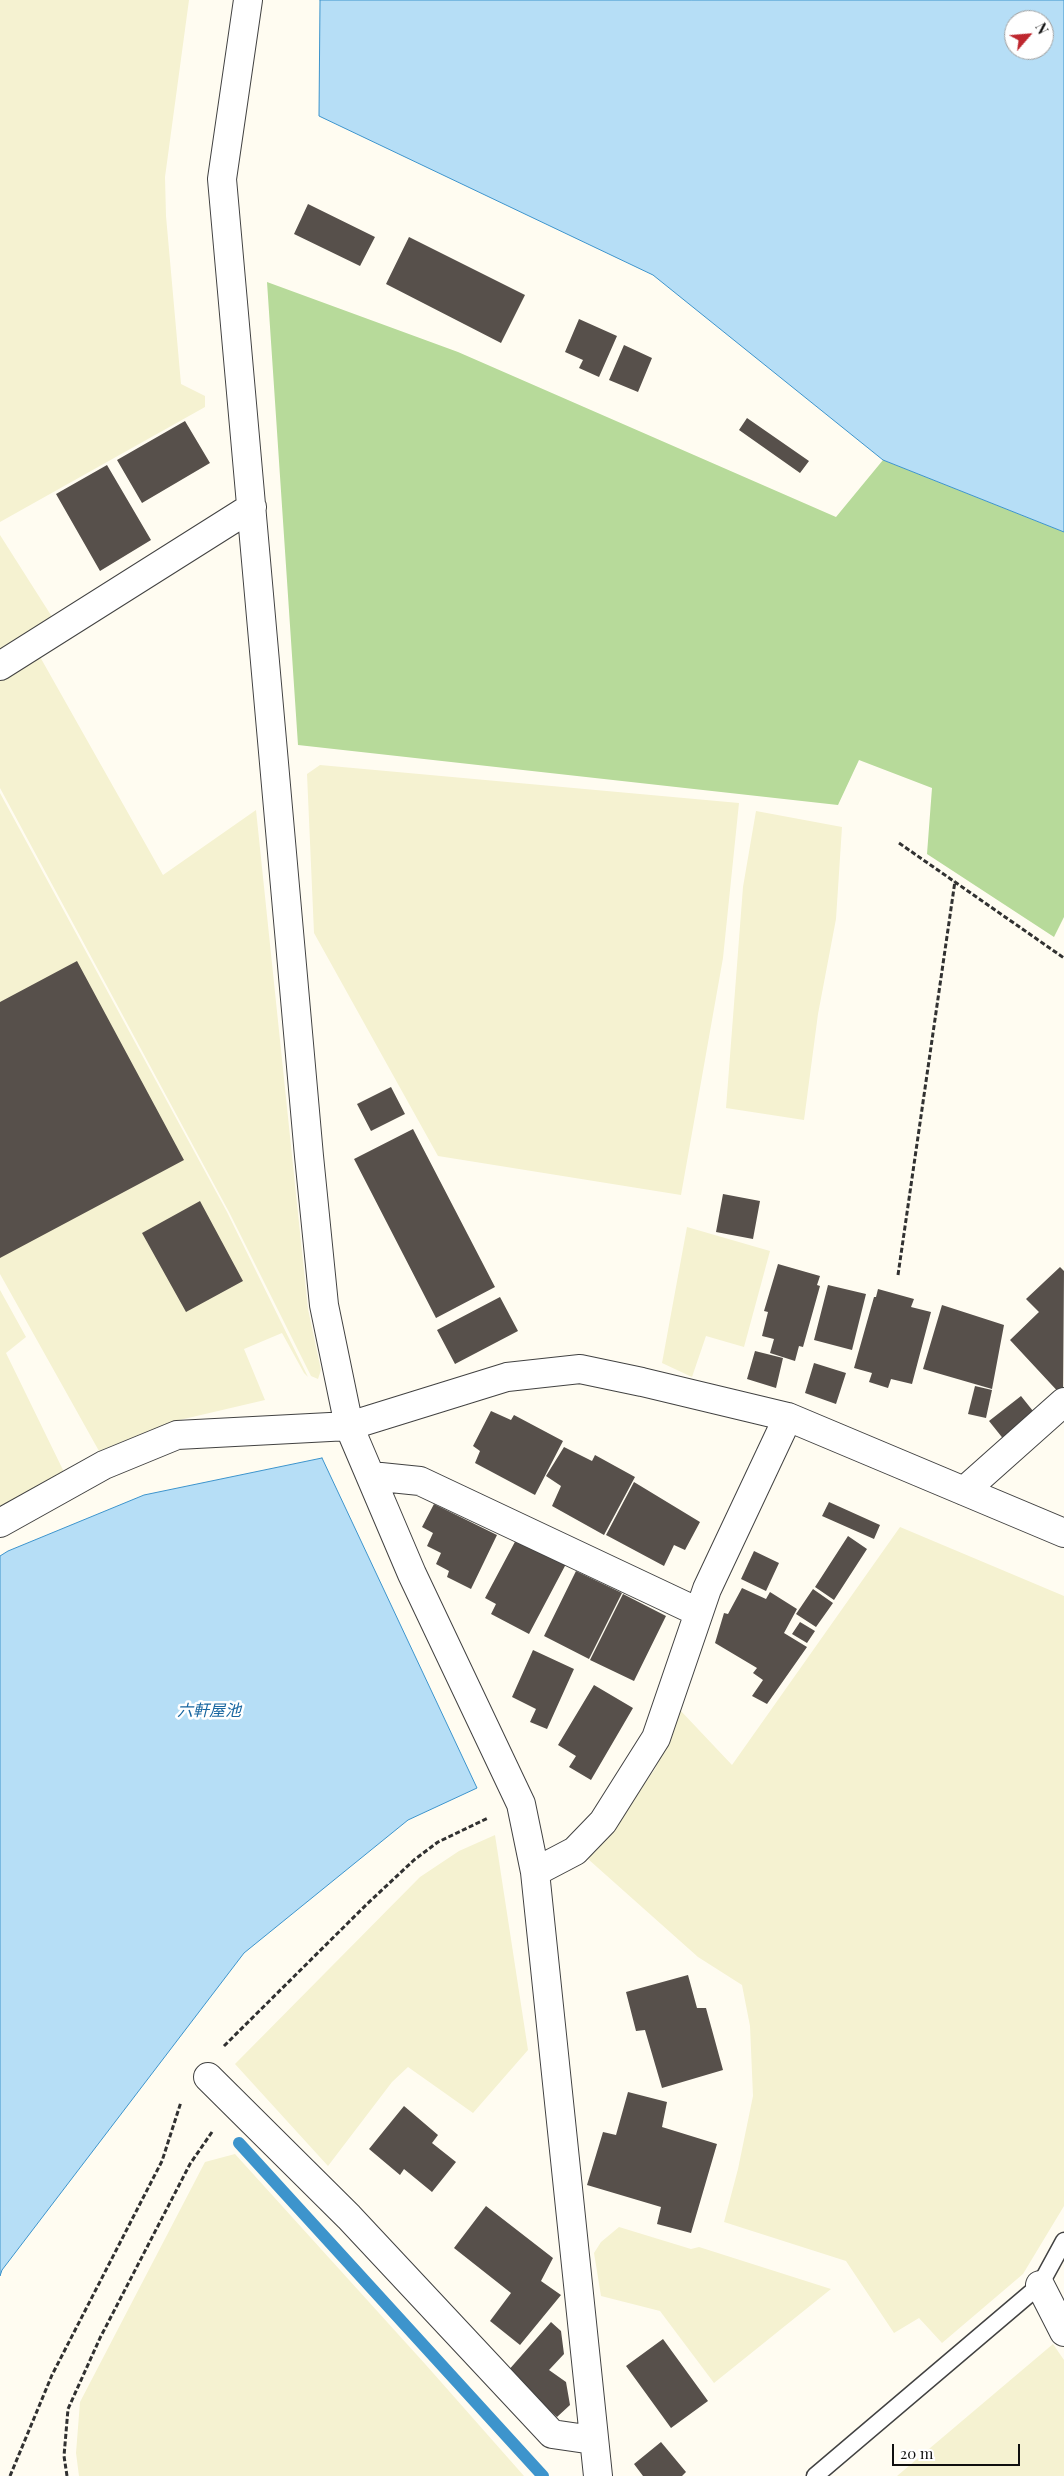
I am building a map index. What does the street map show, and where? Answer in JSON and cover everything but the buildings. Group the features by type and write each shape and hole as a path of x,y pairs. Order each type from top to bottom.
{"street":[{"path":"248,0 222,179 324,1305 349,1426 412,1574 521,1804 535,1872 598,2476"},
{"path":"0,666 252,507"},
{"path":"0,1523 104,1465 177,1435 349,1426 507,1377 580,1369 788,1417 1064,1533"},
{"path":"964,1491 1064,1402"},
{"path":"535,1872 575,1851 603,1822 656,1738 706,1589 788,1417"},
{"path":"371,1476 420,1481 698,1612"},
{"path":"208,2077 349,2217 552,2434 593,2440"},
{"path":"1040,2285 1064,2332"}],"lane":[{"path":"815,2476 1040,2285 1064,2241"}],"path":[{"path":"899,842 1064,958"},
{"path":"898,1275 955,881"},
{"path":"67,2476 64,2456 68,2409 100,2338 190,2164 214,2129 243,2111"}],"shaded area":[{"path":"0,0 189,0 165,177 166,216 181,384 205,396 205,407 0,522"},
{"path":"0,535 54,620 0,655"},
{"path":"39,655 163,875 256,810 308,1309 321,1370 318,1379 311,1376 229,1212 0,788 0,680"},
{"path":"320,765 739,803 723,958 681,1195 438,1156 314,933 307,774"},
{"path":"0,793 227,1212 308,1377 282,1333 244,1349 265,1400 171,1422 99,1451 0,1274"},
{"path":"756,811 842,827 836,919 818,1014 804,1120 726,1108 743,887"},
{"path":"687,1227 770,1251 744,1347 706,1336 692,1377 662,1363"},
{"path":"0,1290 26,1337 6,1353 64,1472 0,1510"},
{"path":"900,1527 1064,1596 1064,2206 1023,2274 942,2343 919,2318 894,2333 846,2261 724,2222 738,2169 753,2096 750,2026 742,1985 698,1957 588,1859 655,1769 680,1710 732,1765"},
{"path":"495,1835 528,2050 473,2113 408,2067 392,2082 328,2166 235,2064 420,1877 459,1851"},
{"path":"235,2154 524,2476 79,2476 76,2453 80,2402 205,2162"},
{"path":"619,2227 691,2249 699,2247 831,2289 714,2383 660,2311 601,2296 594,2253 601,2242"},
{"path":"1053,2344 1064,2360 1064,2476 897,2476"}],"green space":[{"path":"267,282 458,352 836,517 883,460 1064,532 1064,917 1054,937 927,854 932,788 859,760 838,805 298,745"}],"water":[{"path":"320,0 1064,0 1064,532 883,460 653,275 319,116"},
{"name":"六軒屋池","path":"322,1458 477,1788 408,1820 244,1953 2,2270 0,2276 0,1556 144,1495"}],"waterway":[{"path":"239,2143 543,2476"}]}
